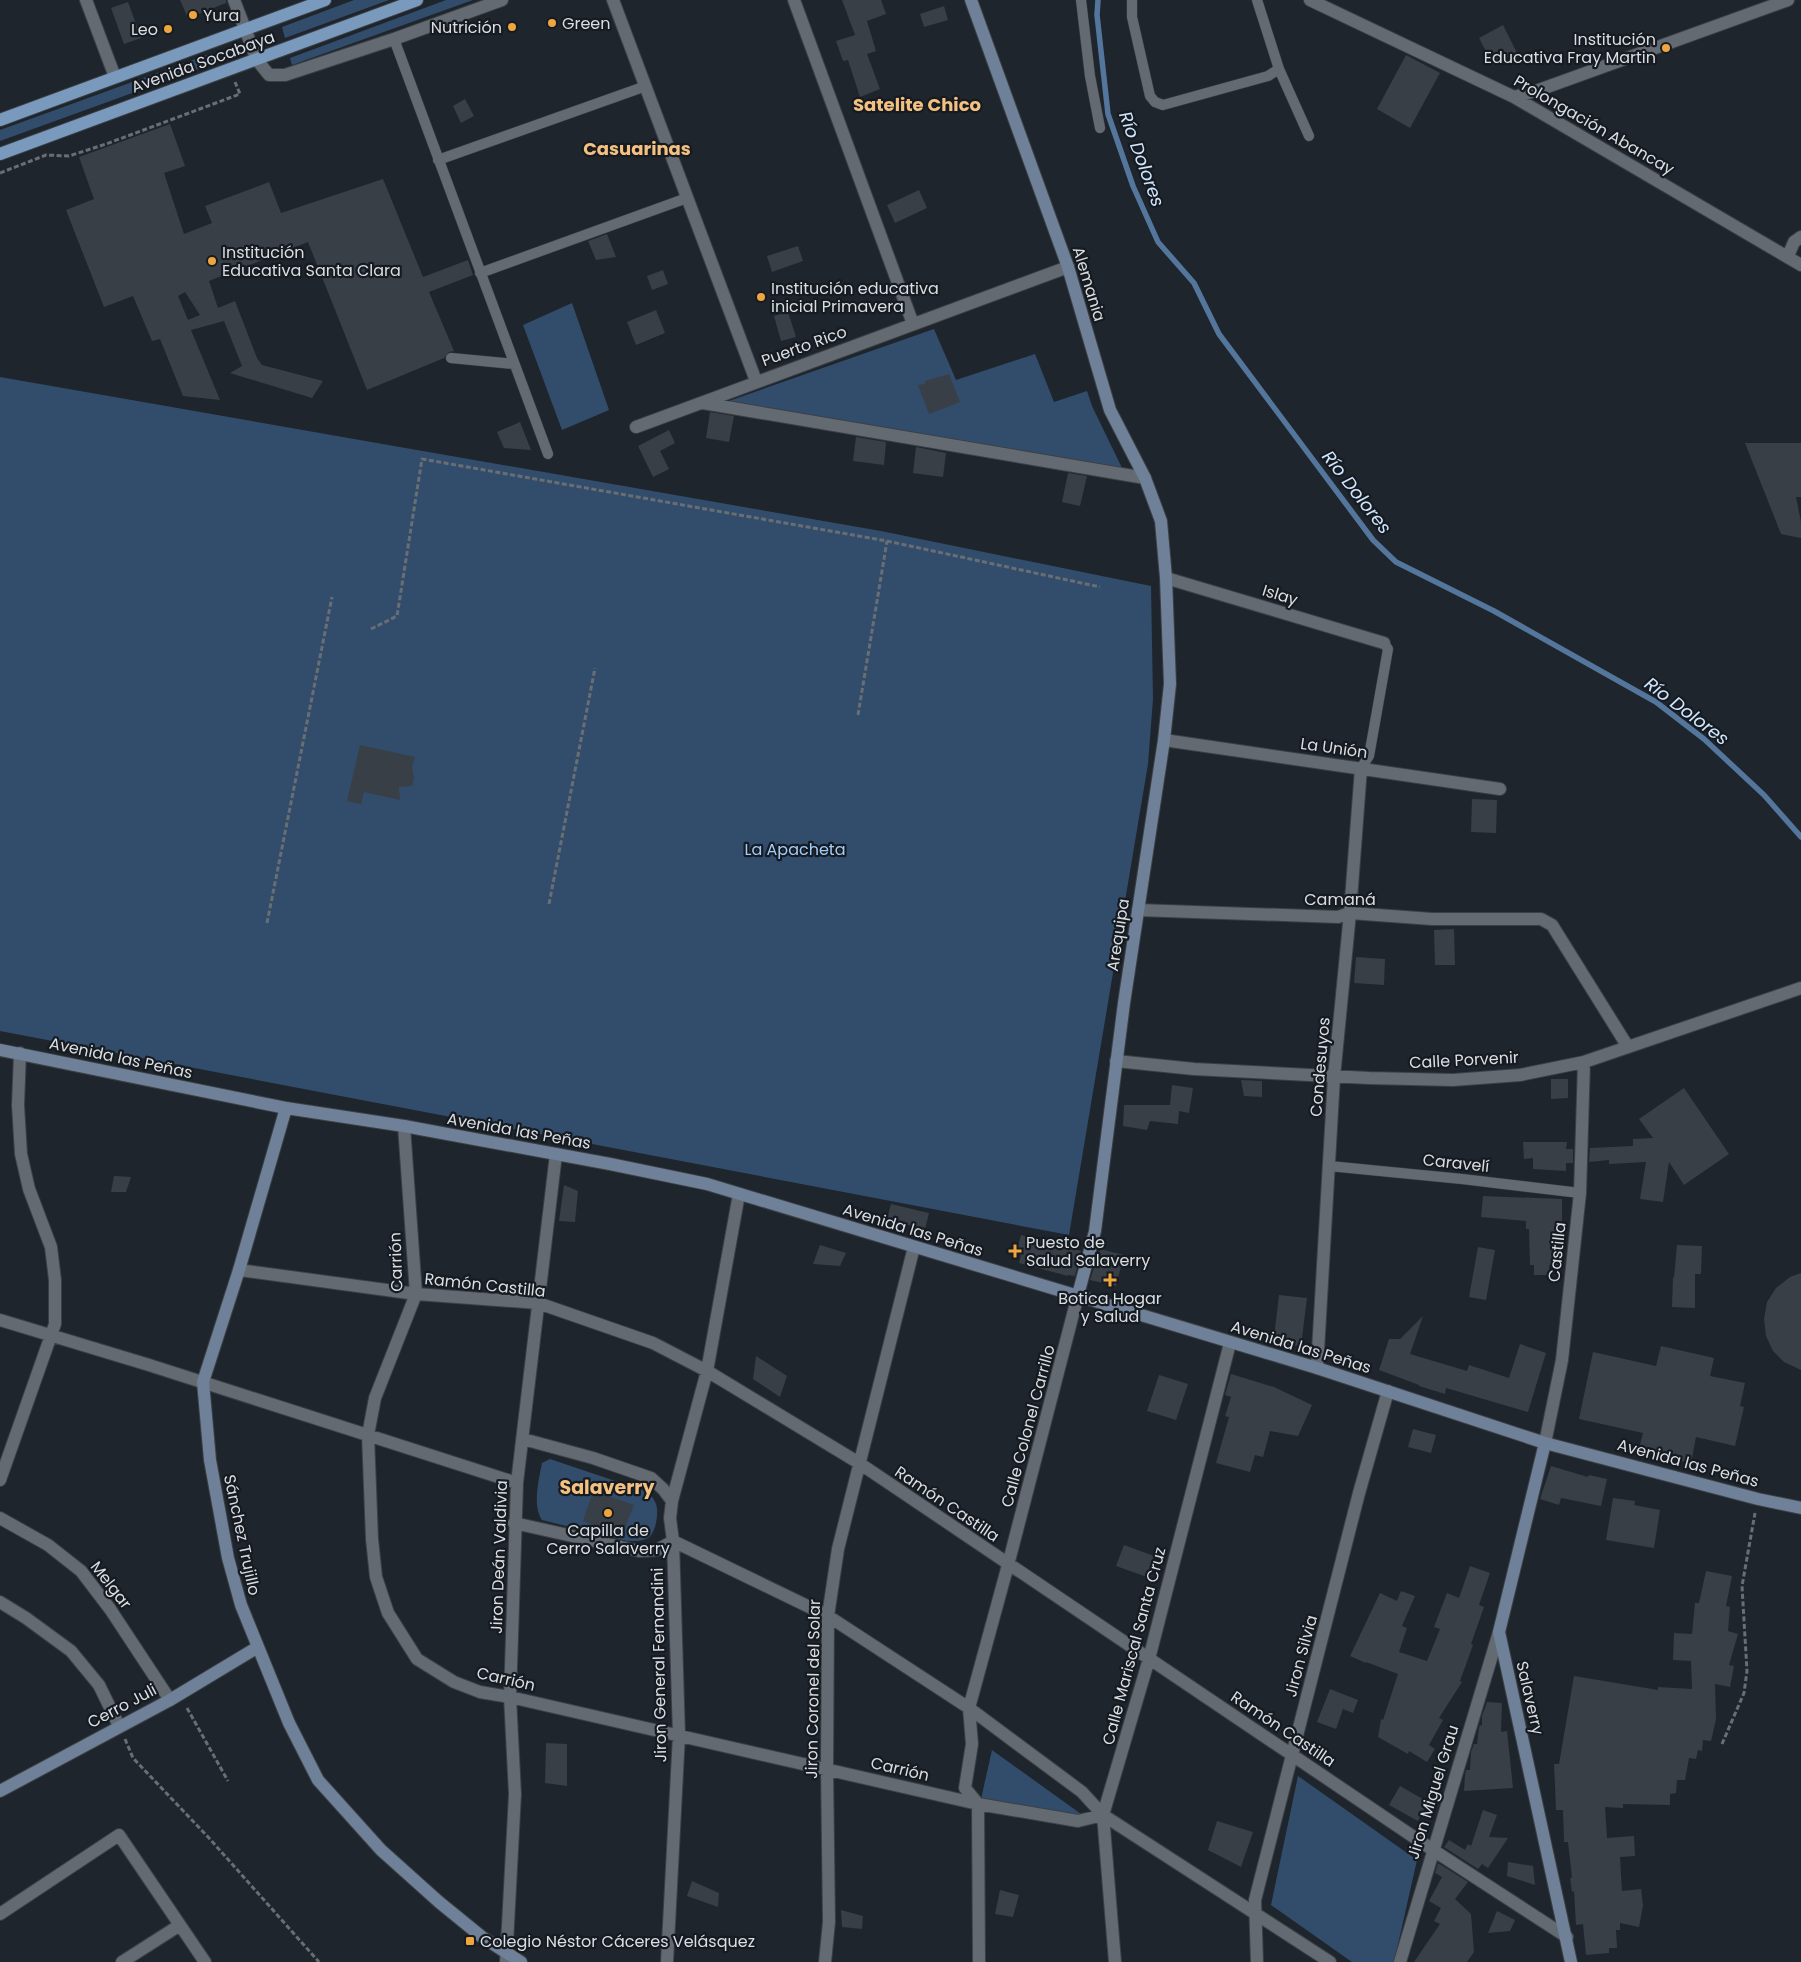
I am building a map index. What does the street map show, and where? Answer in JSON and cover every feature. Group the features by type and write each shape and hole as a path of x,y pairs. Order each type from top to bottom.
{"main road":[{"name":"Avenida Socabaya","path":"0,120 325,0"},
{"name":"Avenida Socabaya","path":"0,154 417,0"}],"street":[{"path":"86,0 115,77"},
{"path":"234,0 257,60 269,76 285,75 394,39 502,0"},
{"path":"613,0 756,381"},
{"path":"794,0 913,324"},
{"name":"Alemania","path":"970,0 1068,267 1110,410 1145,478 1161,521 1166,578"},
{"name":"Prolongación Abancay","path":"1310,0 1514,97 1801,265"},
{"path":"1514,97 1545,88 1788,0"},
{"path":"1788,256 1794,242 1801,238"},
{"name":"Puerto Rico","path":"636,426 1068,267"},
{"path":"703,402 1145,478"},
{"name":"Islay","path":"1166,578 1384,643"},
{"name":"Arequipa","path":"1078,1296 1095,1230 1116,1061 1164,740 1170,684 1166,578"},
{"name":"La Unión","path":"1164,740 1500,789"},
{"name":"Condesuyos","path":"1317,1368 1334,1077 1350,913 1361,768"},
{"name":"Camaná","path":"1138,910 1338,917 1350,913 1432,919 1541,919 1552,925 1628,1048"},
{"name":"Calle Porvenir","path":"1116,1061 1194,1069 1334,1077 1453,1080 1520,1074 1584,1062 1801,988"},
{"name":"Avenida las Peñas","path":"0,1050 286,1108 404,1126 707,1184 1317,1368 1545,1443 1758,1499 1801,1508"},
{"path":"0,1480 55,1324 51,1247 29,1190 21,1154 18,1104 20,1053"},
{"name":"Castilla","path":"1545,1443 1562,1360 1580,1193 1584,1062"},
{"name":"Sánchez Trujillo","path":"286,1108 239,1270 203,1382 210,1460 228,1558 241,1605 289,1724 318,1780 381,1850 438,1902 506,1957 521,1962"},
{"name":"Carrión","path":"404,1126 416,1294 375,1398 368,1435 372,1539 376,1576 388,1613 417,1659 454,1682 480,1692 510,1696 978,1804 1078,1821 1103,1815"},
{"name":"Jiron Deán Valdivia","path":"506,1957 515,1794 510,1696 514,1523 517,1482 556,1154"},
{"name":"Jiron General Fernandini","path":"667,1962 679,1735 674,1541 670,1518 672,1501 707,1371 739,1194"},
{"name":"Jiron Coronel del Solar","path":"825,1962 829,1922 828,1616 838,1550 914,1248"},
{"name":"Ramón Castilla","path":"239,1270 416,1294 538,1303 653,1343 707,1371 859,1463 1433,1850 1567,1937"},
{"name":"Calle Colonel Carrillo","path":"969,1708 1078,1296"},
{"path":"0,1320 203,1382 517,1482"},
{"name":"Calle Mariscal Santa Cruz","path":"1115,1962 1103,1815 1149,1659 1230,1343"},
{"name":"Jiron Silvia","path":"1256,1962 1255,1900 1291,1754 1388,1391"},
{"path":"523,1439 593,1458 652,1478 672,1501"},
{"name":"Salaverry","path":"1545,1443 1499,1632 1571,1962"},
{"name":"Melgar","path":"0,1518 48,1546 81,1571 174,1697"},
{"path":"514,1523 639,1552 657,1550 674,1541 828,1616 969,1708 1082,1792 1103,1815 1330,1962"},
{"path":"0,1602 26,1618 71,1651 99,1685 119,1726"},
{"name":"Jiron Miguel Grau","path":"1400,1962 1499,1632"},
{"name":"Cerro Juli","path":"0,1791 174,1697 258,1647"},
{"path":"969,1708 972,1744 965,1788 978,1804 979,1962"},
{"path":"0,1914 119,1835 205,1962"},
{"path":"122,1962 180,1925"}],"lane":[{"path":"1081,0 1090,76 1100,128"},
{"path":"1132,0 1132,17 1150,96 1155,102 1163,105 1268,76 1279,69"},
{"path":"1257,0 1279,69 1309,136"},
{"path":"394,39 548,454"},
{"path":"438,160 646,86"},
{"path":"480,273 687,198"},
{"path":"451,358 514,364"},
{"path":"1361,768 1369,756 1388,649 1384,643"},
{"name":"Caravelí","path":"1330,1166 1462,1178 1580,1193"}],"path":[{"path":"0,172 46,155 70,156 240,94 230,70"},
{"path":"371,629 397,616 422,459 887,541 1100,587"},
{"path":"858,715 887,541"},
{"path":"268,923 332,597"},
{"path":"549,904 595,668"},
{"path":"1722,1744 1744,1692 1747,1671 1742,1586 1758,1499"},
{"path":"174,1697 228,1781"},
{"path":"119,1726 133,1758 209,1838 319,1962"}],"green space":[{"path":"354,0 389,0 285,38 282,27"},
{"path":"446,0 473,0 292,65 290,58"},
{"path":"212,53 215,63 0,141 0,130"},
{"path":"572,303 609,410 562,430 523,325"},
{"path":"934,329 956,380 1035,354 1054,402 1087,391 1092,406 1122,468 726,402"},
{"name":"La Apacheta","path":"0,377 881,531 1151,586 1153,699 1148,764 1069,1235 0,1031"},
{"path":"550,1459 645,1491 653,1498 657,1508 656,1522 651,1535 643,1540 627,1541 542,1520 537,1507 538,1484 542,1463"},
{"path":"992,1750 1081,1814 1082,1816 979,1808"},
{"path":"1298,1776 1417,1860 1394,1962 1352,1962 1271,1905"}],"building":[{"path":"180,0 226,0 226,3 188,18"},
{"path":"842,0 881,0 886,14 867,21 876,51 867,54 880,89 860,97 848,60 843,61 836,41 855,35"},
{"path":"128,2 141,38 124,44 111,8"},
{"path":"944,6 948,20 924,27 920,14"},
{"path":"1503,25 1517,53 1493,65 1479,38"},
{"path":"1406,55 1440,73 1410,128 1377,109"},
{"path":"465,99 474,116 461,123 453,106"},
{"path":"170,124 185,166 164,173 184,234 212,223 205,206 269,182 281,213 383,179 423,277 468,260 473,275 429,292 454,351 449,352 444,358 367,390 308,242 209,281 218,308 235,301 257,358 262,365 323,381 312,398 230,373 242,366 224,321 191,330 220,400 183,396 160,339 152,341 133,296 104,307 66,210 94,199 79,157","holes":["185,292 200,315 188,320 178,296"]},
{"path":"919,190 927,208 895,223 887,205"},
{"path":"607,234 616,257 596,260 588,241"},
{"path":"798,246 803,261 772,272 767,256"},
{"path":"663,270 668,284 652,290 647,276"},
{"path":"656,310 665,333 636,345 627,322"},
{"path":"788,312 796,337 781,341 774,316"},
{"path":"949,374 960,402 929,414 918,385"},
{"path":"710,412 734,416 729,442 706,438"},
{"path":"520,422 531,450 504,448 497,432"},
{"path":"669,430 675,443 660,451 669,469 653,477 638,446"},
{"path":"856,437 886,442 884,465 853,461"},
{"path":"1745,443 1801,443 1801,497 1796,497 1801,522 1801,538 1781,534"},
{"path":"916,447 946,453 943,477 913,473"},
{"path":"1068,473 1087,476 1080,506 1062,502"},
{"path":"360,745 415,757 412,767 414,779 412,786 399,787 400,800 364,792 361,804 347,801"},
{"path":"1472,799 1497,800 1496,833 1471,832"},
{"path":"1454,929 1455,965 1435,965 1434,930"},
{"path":"1356,957 1385,959 1384,985 1354,983"},
{"path":"1551,1079 1568,1079 1568,1098 1551,1099"},
{"path":"1241,1080 1262,1081 1262,1097 1244,1096"},
{"path":"1172,1085 1193,1088 1189,1113 1179,1111 1178,1124 1150,1121 1147,1130 1123,1126 1124,1105 1170,1105"},
{"path":"1684,1088 1729,1154 1684,1185 1669,1162 1663,1202 1640,1199 1646,1162 1609,1164 1609,1160 1589,1162 1590,1148 1633,1146 1633,1139 1653,1138 1639,1119"},
{"path":"1523,1142 1567,1142 1566,1149 1573,1149 1573,1163 1566,1163 1566,1171 1533,1169 1533,1158 1524,1159"},
{"path":"114,1176 131,1177 126,1192 111,1192"},
{"path":"564,1185 578,1191 575,1222 559,1221"},
{"path":"1483,1196 1562,1199 1562,1230 1559,1230 1559,1265 1549,1265 1549,1275 1534,1275 1534,1265 1530,1265 1529,1229 1526,1229 1526,1221 1481,1217"},
{"path":"891,1204 929,1213 925,1229 887,1220"},
{"path":"1021,1235 1081,1251 1075,1276 1068,1276 1019,1263 1021,1255 1016,1254"},
{"path":"820,1245 846,1253 840,1266 813,1264"},
{"path":"1677,1245 1702,1246 1701,1274 1695,1274 1695,1308 1672,1307"},
{"path":"1478,1247 1495,1250 1486,1300 1469,1297"},
{"path":"1100,1249 1124,1255 1116,1286 1090,1280"},
{"path":"1801,1273 1801,1370 1784,1362 1773,1351 1766,1336 1764,1319 1767,1302 1776,1288 1790,1277"},
{"path":"1279,1295 1307,1298 1301,1346 1283,1344 1284,1338 1274,1337"},
{"path":"1423,1316 1410,1354 1467,1371 1469,1365 1509,1378 1520,1344 1546,1353 1528,1412 1446,1388 1445,1394 1379,1370 1389,1339 1400,1339"},
{"path":"1661,1346 1714,1358 1710,1376 1745,1383 1740,1406 1744,1407 1735,1446 1696,1437 1691,1463 1638,1452 1643,1433 1579,1419 1593,1352 1656,1366"},
{"path":"756,1356 787,1376 780,1397 753,1379"},
{"path":"1231,1374 1274,1387 1312,1405 1298,1436 1270,1431 1263,1457 1255,1455 1250,1472 1216,1463 1229,1417 1225,1416 1231,1397 1225,1395"},
{"path":"1159,1375 1188,1384 1176,1420 1147,1411"},
{"path":"1413,1429 1436,1435 1431,1453 1408,1447"},
{"path":"1551,1466 1588,1477 1589,1475 1607,1479 1601,1506 1561,1498 1559,1505 1540,1499"},
{"name":"Capilla de Cerro Salaverry","path":"593,1491 634,1505 622,1535 583,1521"},
{"path":"1613,1498 1635,1501 1634,1505 1660,1510 1654,1548 1606,1540"},
{"path":"1124,1545 1154,1556 1147,1577 1116,1566"},
{"path":"1470,1566 1490,1573 1479,1605 1484,1607 1460,1681 1462,1682 1439,1718 1443,1720 1429,1745 1435,1749 1427,1762 1409,1751 1408,1754 1378,1737 1381,1719 1383,1720 1398,1674 1350,1656 1380,1593 1397,1601 1401,1591 1415,1596 1402,1626 1407,1628 1399,1652 1427,1661 1440,1629 1434,1627 1447,1593 1459,1598"},
{"path":"1706,1571 1732,1576 1726,1606 1730,1607 1728,1631 1738,1634 1729,1665 1734,1666 1730,1687 1715,1684 1716,1719 1711,1741 1703,1740 1702,1751 1698,1750 1696,1759 1689,1758 1685,1780 1677,1780 1676,1793 1670,1794 1670,1805 1623,1804 1623,1808 1605,1807 1607,1838 1634,1836 1635,1856 1620,1857 1622,1891 1641,1889 1643,1905 1639,1927 1620,1923 1620,1930 1616,1930 1617,1948 1609,1948 1609,1953 1586,1955 1583,1924 1576,1925 1568,1842 1564,1842 1563,1810 1556,1810 1554,1764 1559,1764 1574,1676 1658,1690 1658,1687 1692,1689 1691,1661 1673,1660 1674,1633 1692,1634 1695,1603 1699,1603"},
{"path":"1330,1689 1358,1700 1353,1713 1343,1709 1336,1729 1317,1722"},
{"path":"1487,1702 1502,1703 1501,1732 1507,1731 1513,1788 1464,1791 1466,1770 1470,1770 1471,1752 1474,1744 1477,1744 1479,1728 1480,1725 1482,1726 1482,1716"},
{"path":"546,1743 567,1744 567,1786 545,1783"},
{"path":"1400,1786 1428,1802 1418,1821 1389,1805"},
{"path":"1483,1810 1497,1815 1489,1837 1508,1838 1488,1868 1482,1864 1478,1869 1444,1847 1449,1840 1465,1850 1468,1844 1471,1846"},
{"path":"1217,1821 1253,1832 1241,1867 1208,1850"},
{"path":"1508,1862 1533,1866 1535,1885 1507,1876"},
{"path":"1438,1863 1468,1882 1455,1899 1471,1914 1474,1952 1467,1962 1414,1962 1440,1924 1434,1921 1441,1908 1429,1901 1442,1877 1435,1873"},
{"path":"692,1881 719,1893 718,1907 687,1896"},
{"path":"1000,1890 1019,1895 1013,1917 995,1914"},
{"path":"841,1910 863,1916 862,1929 842,1927"},
{"path":"1497,1911 1515,1920 1510,1931 1488,1933"}],"waterway":[{"name":"Río Dolores","path":"1098,0 1097,15 1108,114 1133,186 1158,242 1194,283 1219,334 1373,540 1396,562 1494,611 1656,702 1704,739 1764,795 1801,837"}],"place":[{"name":"Yura","path":"193,15"},
{"name":"Green","path":"552,23"},
{"name":"Nutrición","path":"512,27"},
{"name":"Leo","path":"168,29"},
{"name":"Institución Educativa Fray Martin","path":"1666,48"},
{"name":"Institución Educativa Santa Clara","path":"212,261"},
{"name":"Institución educativa inicial Primavera","path":"761,297"},
{"name":"Puesto de Salud Salaverry","path":"1015,1251"},
{"name":"Botica Hogar y Salud","path":"1110,1280"},
{"name":"Capilla de Cerro Salaverry","path":"608,1513"},
{"name":"Colegio Néstor Cáceres Velásquez","path":"470,1941"}],"district":[{"name":"Satelite Chico","path":"917,104"},
{"name":"Casuarinas","path":"637,148"},
{"name":"Salaverry","path":"607,1487"}]}
